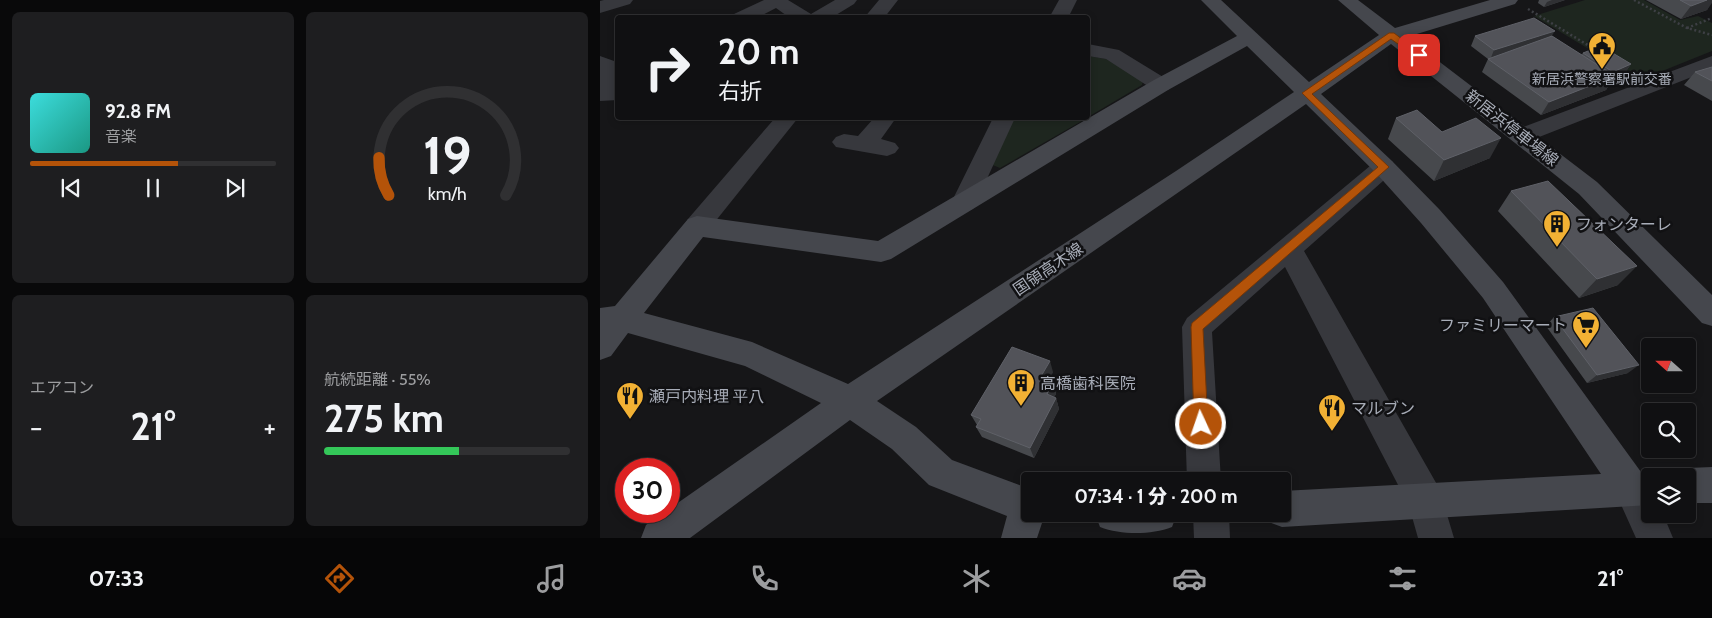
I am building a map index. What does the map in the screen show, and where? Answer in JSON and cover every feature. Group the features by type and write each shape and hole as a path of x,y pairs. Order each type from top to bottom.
{"street":[{"path":"600,7 624,0"},
{"path":"822,15 848,0"},
{"path":"876,15 889,0"},
{"path":"1060,15 1068,0"},
{"path":"1210,0 1384,167 1430,216 1493,290 1641,489"},
{"path":"1347,0 1392,35 1508,0"},
{"path":"747,15 777,1 799,15"},
{"name":"国領高木線","path":"659,538 850,401 1185,178 1392,35"},
{"name":"新居浜停車場線","path":"1392,35 1588,188 1712,314"},
{"path":"697,226 881,252 1161,85 1248,37"},
{"path":"1090,50 1112,54 1161,85"},
{"path":"1521,136 1712,62"},
{"path":"608,63 602,95 615,93"},
{"path":"600,347 611,318 697,226 785,120"},
{"path":"883,120 854,144 887,148"},
{"path":"964,203 1003,120"},
{"path":"1204,472 1197,327 1290,250 1384,167"},
{"path":"1290,250 1426,501 1436,538"},
{"path":"611,318 752,355 850,401 904,438 941,472 1021,515"},
{"path":"1696,486 1712,485"},
{"path":"1291,508 1641,489"},
{"path":"1211,522 1212,538"},
{"path":"1651,523 1655,538"}],"path":[{"path":"1634,0 1687,28 1712,35"},
{"path":"1528,9 1597,50"},
{"path":"1687,28 1712,18"}],"shaded area":[{"path":"1585,0 1644,0 1680,20 1698,16 1712,23 1712,51 1640,80 1534,16"},
{"path":"1090,56 1106,59 1143,80 1142,85 1090,116"},
{"path":"1013,120 1084,120 1000,168 990,164"}],"building":[{"path":"1680,0 1707,0 1691,6"},
{"path":"1534,18 1555,31 1494,50 1475,36"},
{"path":"1552,36 1615,76 1549,102 1488,59"},
{"path":"1601,46 1631,64 1613,72 1583,53"},
{"path":"1712,67 1712,81 1695,72"},
{"path":"1417,110 1442,132 1476,118 1501,138 1444,160 1396,118"},
{"path":"1548,181 1637,266 1597,279 1511,191"},
{"path":"1593,308 1639,365 1597,375 1554,317"},
{"name":"高橋歯科医院","path":"1012,347 1050,361 1040,378 1053,382 1047,394 1056,398 1030,448 976,427 981,419 971,415"}],"place":[{"name":"新居浜警察署駅前交番","path":"1602,70"},
{"name":"フォンターレ","path":"1557,248"},
{"name":"ファミリーマート","path":"1586,349"},
{"name":"高橋歯科医院","path":"1021,407"},
{"name":"瀬戸内料理 平八","path":"630,420"},
{"name":"マルブン","path":"1332,432"}],"route":[{"path":"1201,424 1197,327 1290,250 1384,167 1306,93 1392,35 1419,55"}]}
